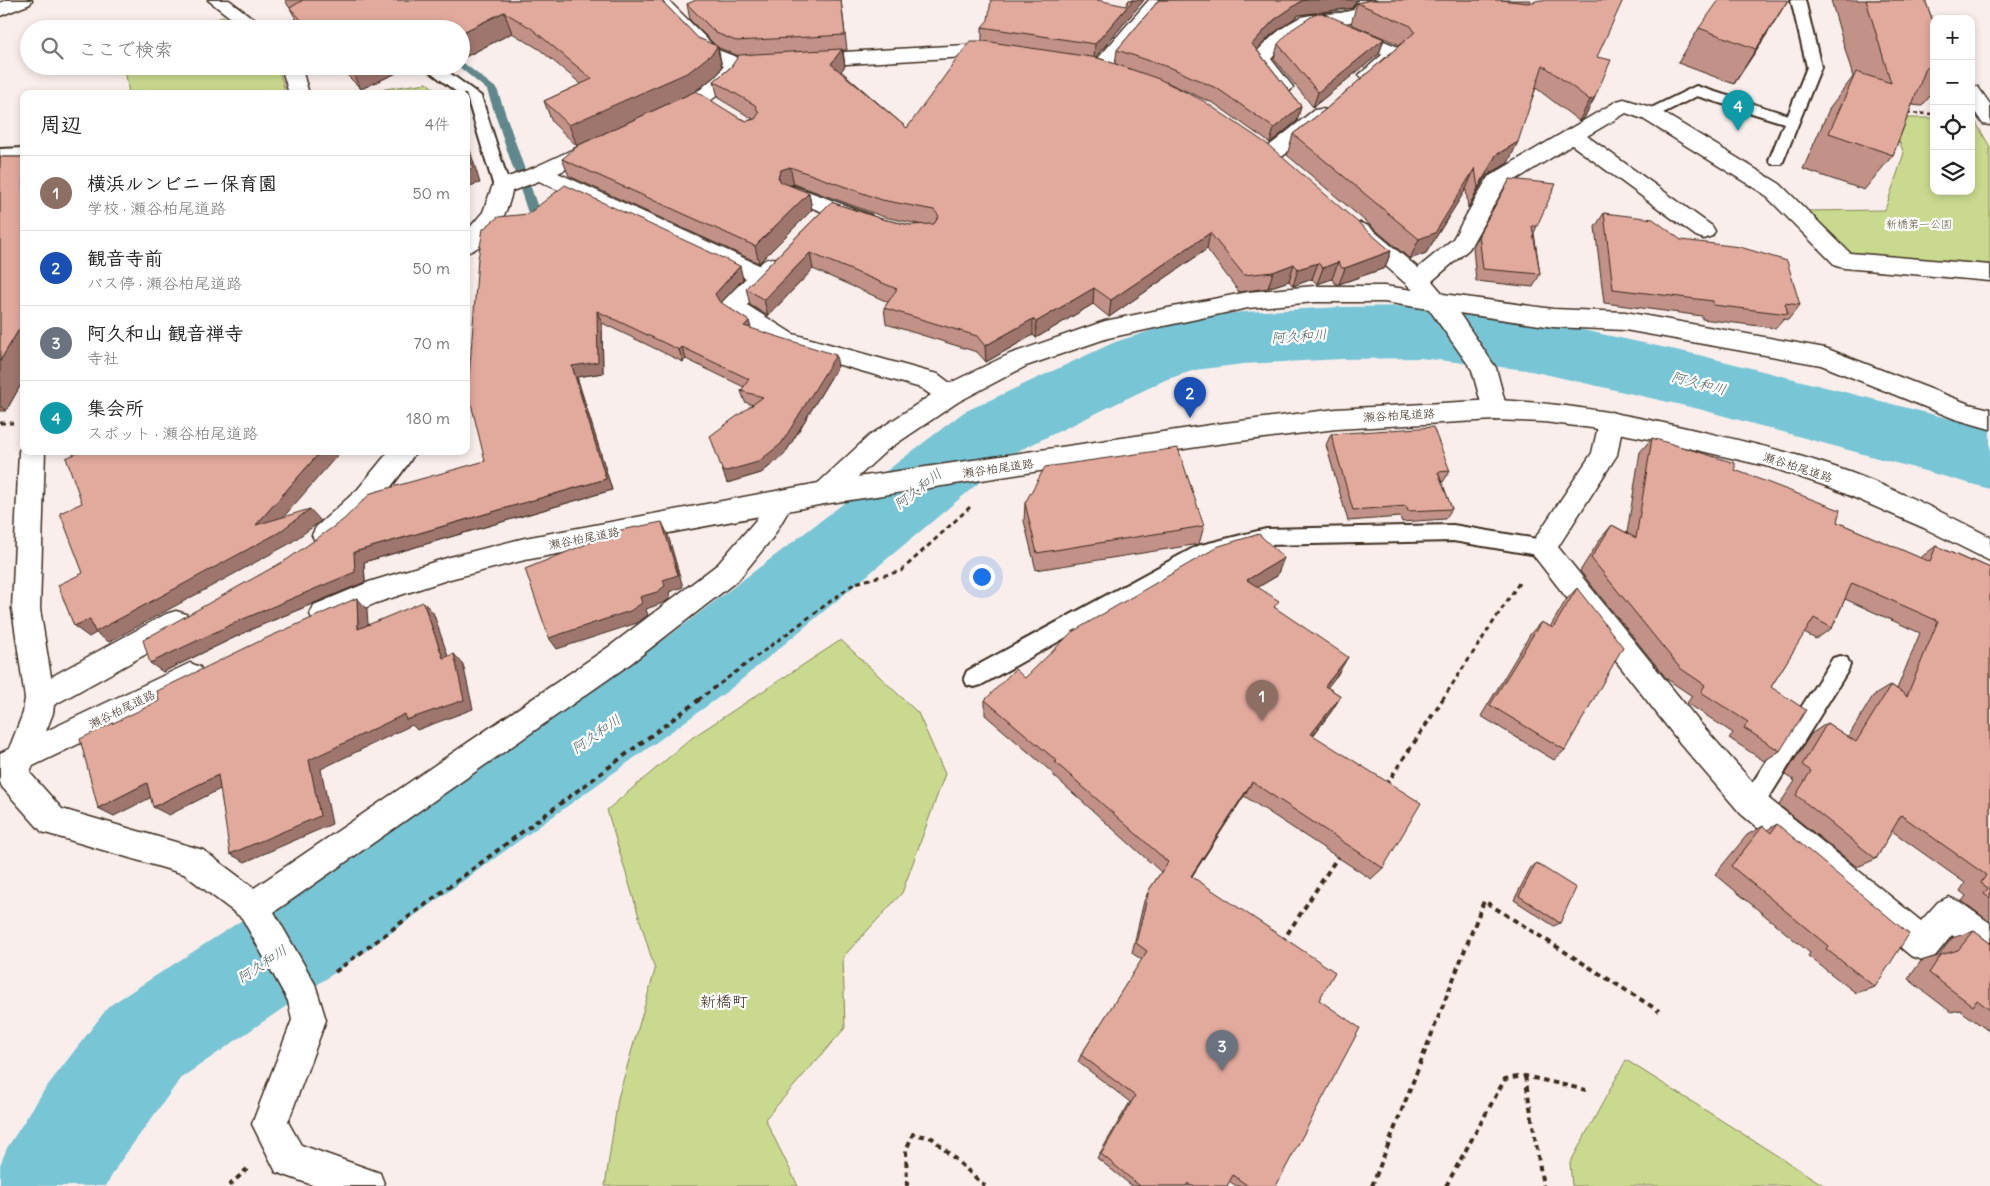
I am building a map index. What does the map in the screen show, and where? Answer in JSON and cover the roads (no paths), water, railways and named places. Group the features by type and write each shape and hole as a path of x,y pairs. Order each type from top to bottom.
{"street":[{"path":"0,10 23,0"},
{"path":"217,0 245,20"},
{"path":"658,0 712,54 736,64 763,64 855,56 984,50 1022,56"},
{"path":"1100,69 1153,5 1166,0"},
{"path":"1302,111 1261,59 1279,40 1307,21 1347,18 1361,14 1373,1"},
{"path":"1321,20 1396,52 1358,84"},
{"path":"657,119 710,103 736,64"},
{"path":"294,75 298,90"},
{"path":"1975,97 1990,119"},
{"path":"1270,156 1302,111 1335,104"},
{"path":"1418,280 1461,244 1496,182 1624,105 1650,114 1772,189 1844,260 1990,273"},
{"path":"1573,136 1704,231"},
{"path":"470,241 486,226 500,202 502,187 540,173 612,140"},
{"path":"540,173 762,276"},
{"path":"794,193 823,214 879,226"},
{"path":"1344,218 1418,280 1441,307 1484,368 1495,410"},
{"path":"789,248 732,306 784,342 929,382 949,395"},
{"path":"824,493 878,443 949,395 1018,360 1105,330 1248,300 1316,294 1384,294 1441,307 1554,318 1625,321 1825,356 1964,412 1990,418"},
{"name":"瀬谷柏尾道路","path":"299,625 369,594 450,568 516,551 824,493 1217,434 1336,419 1495,410 1544,412 1611,422 1770,457 1840,480 1933,520 1990,550"},
{"path":"1611,422 1604,455 1543,548 1690,733 1752,804 1923,944 1949,913 1990,943"},
{"path":"32,455 26,609 40,698 38,713 11,762 12,777 53,821 192,861 255,911 303,996 309,1020 270,1124 288,1159 367,1186"},
{"path":"307,549 341,523 373,490 400,455"},
{"path":"255,911 643,637 728,572 764,529 781,501"},
{"path":"40,698 196,612"},
{"name":"瀬谷柏尾道路","path":"11,762 210,666"}],"lane":[{"path":"1778,160 1814,66 1798,0"},
{"path":"443,75 463,90"},
{"path":"1650,114 1696,91 1792,121"},
{"path":"470,95 476,99 502,187"},
{"path":"0,154 20,154"},
{"path":"974,678 1197,554 1266,537 1453,533 1543,548"},
{"path":"1752,804 1840,665"}],"waterway":[{"path":"470,71 492,89 539,228"},
{"name":"阿久和川","path":"45,1186 82,1126 145,1042 312,931 699,663 990,432 1140,361 1191,344 1243,338 1341,333 1420,332 1527,344 1699,382 1990,459"}],"place":[{"name":"集会所","path":"1738,131"},
{"name":"観音寺前","path":"1190,418"},
{"name":"横浜ルンビニー保育園","path":"1262,721"},
{"name":"阿久和山 観音禅寺","path":"1222,1071"}],"district":[{"name":"新橋町","path":"724,1001"}],"park label":[{"name":"新橋第一公園","path":"1919,224"}]}
